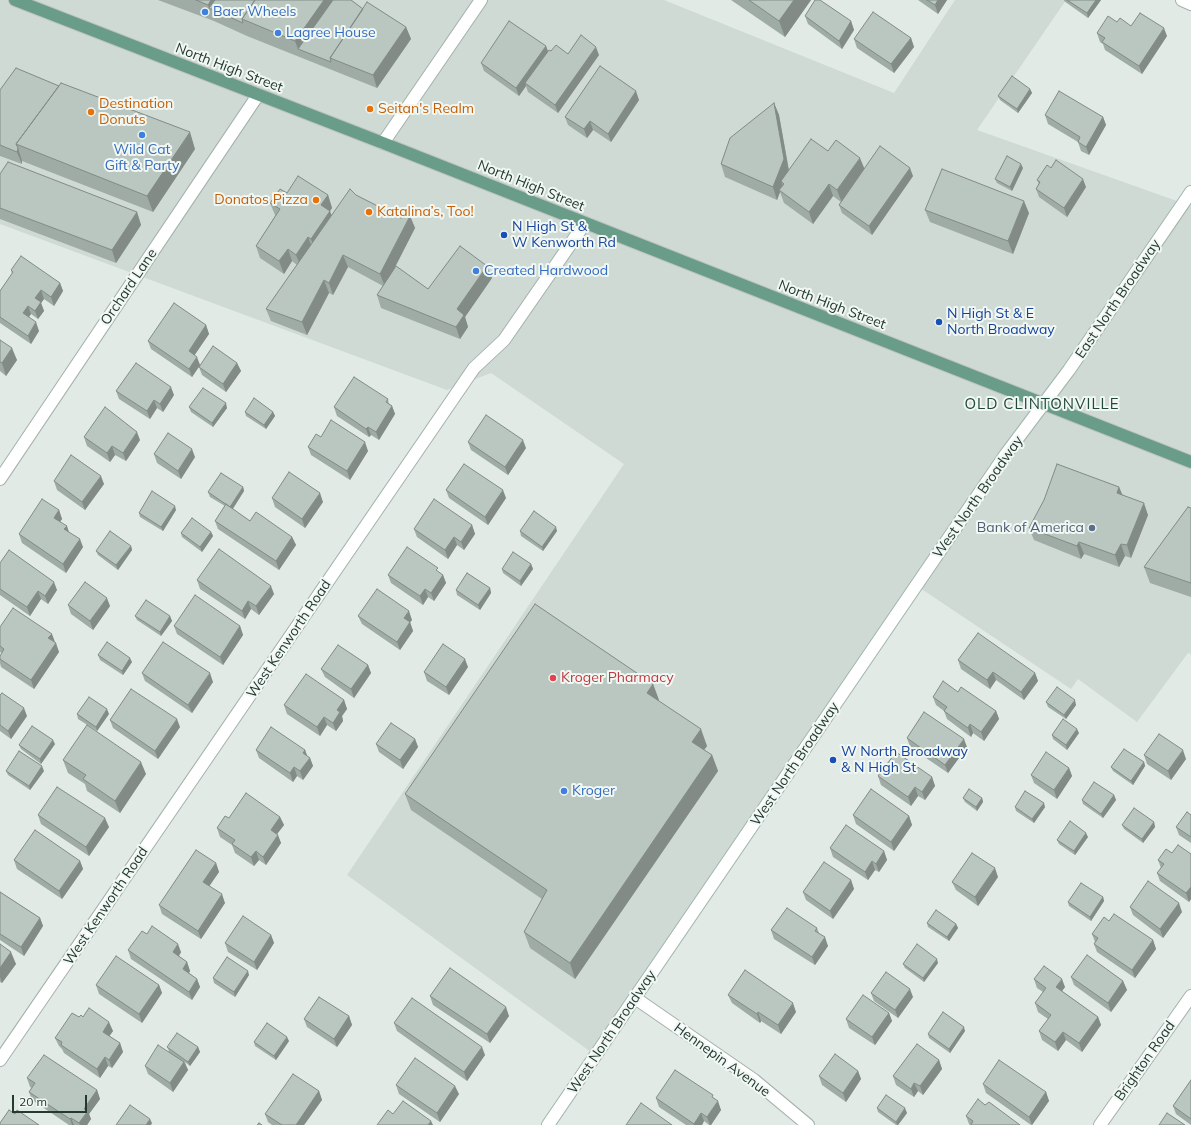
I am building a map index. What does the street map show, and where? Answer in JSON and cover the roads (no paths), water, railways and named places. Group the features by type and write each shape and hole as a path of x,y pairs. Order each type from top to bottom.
{"main road":[{"name":"North High Street","path":"15,0 383,143 1191,462"}],"street":[{"path":"383,143 481,0"},
{"path":"1182,0 1191,4"},
{"name":"Orchard Lane","path":"0,479 258,95"},
{"name":"East North Broadway","path":"1042,404 1069,370 1191,192"},
{"name":"West Kenworth Road","path":"0,1060 474,368 504,340 585,223"},
{"name":"West North Broadway","path":"548,1125 1006,454 1042,404"},
{"name":"Brighton Road","path":"1100,1125 1191,996"},
{"name":"Hennepin Avenue","path":"635,998 754,1080 808,1125"}],"place":[{"name":"Baer Wheels","path":"205,12"},
{"name":"Lagree House","path":"278,33"},
{"name":"Seitan's Realm","path":"370,109"},
{"name":"Destination Donuts","path":"91,112"},
{"name":"Wild Cat Gift & Party","path":"142,135"},
{"name":"Donatos Pizza","path":"316,200"},
{"name":"Katalina’s, Too!","path":"369,212"},
{"name":"N High St & W Kenworth Rd","path":"504,235"},
{"name":"Created Hardwood","path":"476,271"},
{"name":"N High St & E North Broadway","path":"939,322"},
{"name":"Bank of America","path":"1092,528"},
{"name":"Kroger Pharmacy","path":"553,678"},
{"name":"W North Broadway & N High St","path":"833,760"},
{"name":"Kroger","path":"564,791"}],"district":[{"name":"OLD CLINTONVILLE","path":"1042,404"}]}
